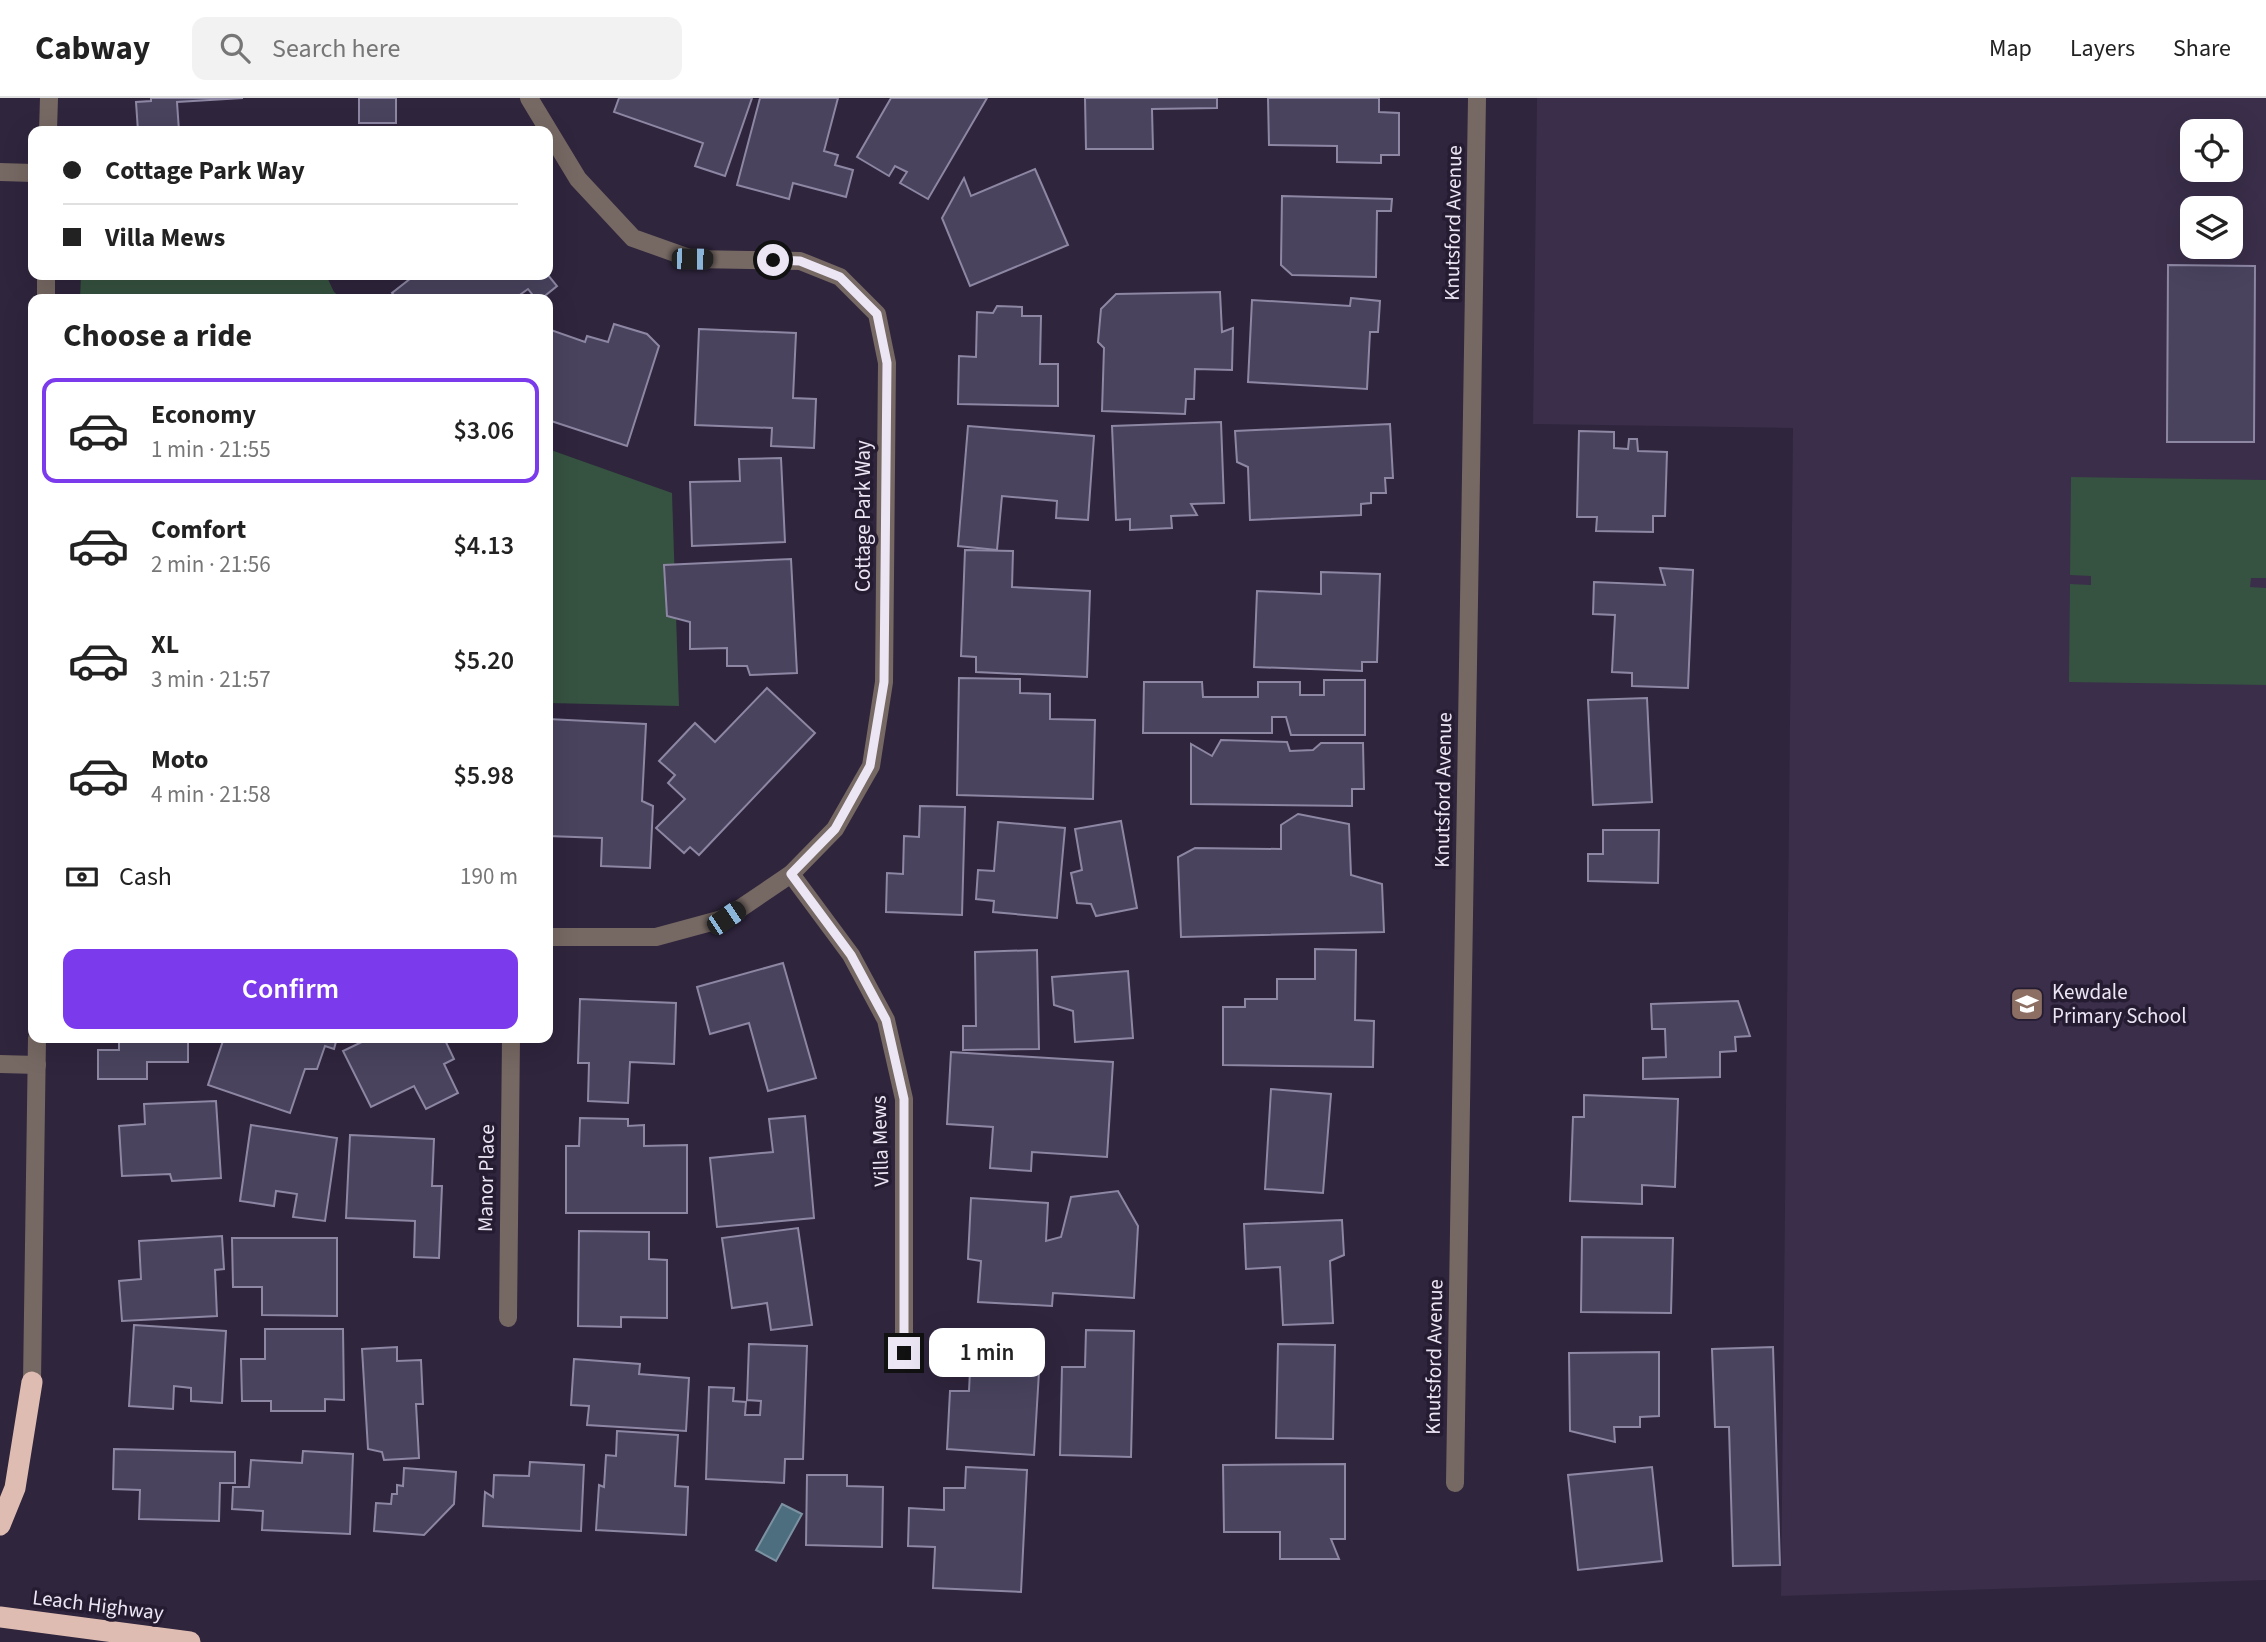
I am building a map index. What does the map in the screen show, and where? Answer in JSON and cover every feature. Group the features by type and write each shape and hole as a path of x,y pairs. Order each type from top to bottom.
{"highway":[{"path":"0,1525 15,1488 32,1382"},
{"name":"Leach Highway","path":"0,1617 190,1642"}],"street":[{"path":"48,126 49,98"},
{"name":"Cottage Park Way","path":"529,98 546,126"},
{"name":"Knutsford Avenue","path":"1455,1483 1477,98"},
{"name":"Cottage Park Way","path":"553,138 578,179 633,238 692,259 800,261 840,277 877,314 887,363 884,682 870,766 835,829 791,874 726,918 656,937 553,937"},
{"path":"0,172 28,173"},
{"name":"Villa Mews","path":"791,874 851,955 886,1020 904,1099 904,1353"},
{"path":"32,1382 37,1043"},
{"name":"Manor Place","path":"508,1318 510,1043"},
{"path":"0,1064 37,1065"}],"shaded area":[{"name":"Kewdale Primary School","path":"1537,98 2266,98 2266,1580 1781,1596 1793,428 1533,424"}],"green space":[{"path":"81,280 328,280 337,294 80,294"},
{"path":"553,451 672,493 679,706 553,703"},
{"path":"2071,477 2266,480 2266,578 2251,578 2250,587 2266,588 2266,685 2069,682 2070,584 2091,585 2091,576 2070,575"}],"water":[{"path":"782,1504 802,1514 776,1561 756,1550"}],"building":[{"path":"151,98 243,98 177,102 179,126 138,126 136,102 151,101"},
{"path":"359,98 396,98 396,123 359,123"},
{"path":"619,98 752,98 725,176 695,166 703,143 614,112"},
{"path":"760,98 838,98 824,151 838,155 835,165 853,170 846,197 793,183 789,199 737,185"},
{"path":"891,98 987,98 928,199 900,183 907,172 895,166 889,176 857,157"},
{"path":"1085,98 1217,98 1217,108 1152,109 1153,149 1086,149"},
{"path":"1268,98 1379,98 1379,112 1399,113 1399,155 1381,155 1381,163 1337,162 1337,146 1269,145"},
{"path":"1035,169 1068,245 970,286 942,218 964,178 971,196"},
{"path":"1282,196 1392,199 1391,211 1377,211 1376,277 1292,275 1281,265"},
{"path":"2168,265 2255,266 2254,442 2167,442"},
{"path":"409,280 552,280 557,286 547,294 532,294 528,289 521,294 392,293"},
{"path":"1220,292 1222,332 1233,328 1232,370 1195,369 1194,399 1186,399 1185,414 1102,411 1104,348 1098,342 1101,309 1116,294"},
{"path":"1351,298 1380,301 1378,332 1370,332 1367,389 1248,382 1252,300 1350,306"},
{"path":"997,306 1022,307 1022,316 1041,316 1040,364 1058,364 1058,406 958,404 959,356 976,357 977,312 993,313"},
{"path":"614,324 647,334 659,346 627,446 553,422 553,331 585,342 587,336 608,342"},
{"path":"699,329 796,333 793,398 816,399 814,448 771,446 772,428 695,425"},
{"path":"1221,422 1224,503 1191,504 1197,515 1171,516 1172,528 1130,530 1130,519 1116,520 1112,426"},
{"path":"1390,424 1393,478 1385,478 1386,493 1371,493 1371,503 1361,504 1361,515 1250,520 1248,467 1237,462 1235,431"},
{"path":"968,426 1094,436 1088,520 1056,518 1057,501 1002,496 997,550 958,546"},
{"path":"1579,431 1614,432 1614,448 1628,449 1629,439 1637,439 1638,451 1667,452 1665,516 1653,516 1653,532 1596,531 1597,517 1577,517"},
{"path":"781,458 785,542 692,546 690,482 740,481 739,459"},
{"path":"965,550 1013,551 1012,587 1090,591 1087,677 976,672 976,657 961,656"},
{"path":"791,559 797,673 750,675 747,666 727,666 727,648 690,649 690,622 667,616 664,565"},
{"path":"1660,568 1693,570 1688,688 1632,686 1632,673 1612,672 1615,615 1593,614 1594,582 1665,585"},
{"path":"1321,572 1380,574 1377,662 1362,662 1362,671 1254,667 1257,591 1321,594"},
{"path":"959,678 1020,679 1020,693 1050,694 1050,719 1095,720 1093,799 957,795"},
{"path":"1324,680 1365,680 1365,735 1291,735 1286,717 1272,717 1272,733 1143,733 1144,682 1202,682 1203,697 1258,697 1258,682 1300,682 1300,695 1324,695"},
{"path":"767,688 815,733 699,855 690,847 684,853 656,828 685,799 668,783 675,775 659,761 695,723 715,742"},
{"path":"1647,698 1652,802 1593,805 1588,700"},
{"path":"553,719 646,724 642,801 653,806 650,868 601,866 602,838 553,836"},
{"path":"1221,740 1287,742 1290,751 1313,750 1321,743 1363,743 1364,789 1352,789 1352,806 1191,804 1191,744 1212,756"},
{"path":"920,806 965,807 962,915 886,912 887,873 903,874 904,836 919,837"},
{"path":"1298,814 1349,824 1351,875 1382,884 1384,932 1181,937 1178,857 1195,848 1281,849 1281,825"},
{"path":"1121,821 1137,908 1096,916 1091,904 1077,903 1071,873 1082,870 1075,829"},
{"path":"998,822 1065,828 1057,918 993,912 994,901 976,899 978,870 994,871"},
{"path":"1603,830 1659,830 1658,883 1588,881 1588,854 1603,854"},
{"path":"1315,949 1356,950 1355,1020 1374,1021 1373,1067 1223,1065 1223,1007 1245,1007 1245,999 1277,999 1277,979 1315,979"},
{"path":"1037,950 1039,1049 963,1050 963,1026 976,1026 975,952"},
{"path":"783,963 816,1078 768,1091 749,1023 710,1034 697,987"},
{"path":"1128,971 1133,1038 1075,1042 1073,1011 1054,1005 1052,977"},
{"path":"580,999 676,1003 674,1064 630,1062 628,1103 588,1101 589,1063 578,1063"},
{"path":"1738,1001 1750,1036 1735,1037 1736,1051 1720,1052 1720,1077 1643,1079 1643,1058 1666,1057 1665,1029 1652,1029 1651,1004"},
{"path":"119,1043 188,1043 188,1062 147,1062 147,1079 98,1079 98,1050 119,1050"},
{"path":"222,1043 336,1043 334,1049 325,1046 317,1069 305,1069 290,1113 208,1085"},
{"path":"360,1043 446,1043 454,1059 444,1064 458,1093 426,1109 414,1086 371,1107 343,1051"},
{"path":"951,1052 1113,1062 1107,1157 1032,1152 1031,1171 990,1168 993,1127 947,1124"},
{"path":"1271,1089 1331,1094 1323,1193 1265,1189"},
{"path":"1584,1095 1678,1099 1675,1187 1642,1185 1642,1204 1570,1201 1573,1117 1584,1117"},
{"path":"216,1101 221,1178 172,1181 170,1174 122,1176 119,1126 145,1124 144,1104"},
{"path":"805,1116 814,1218 717,1227 710,1158 773,1152 769,1119"},
{"path":"580,1118 628,1119 628,1126 644,1125 644,1146 687,1145 687,1213 566,1213 566,1146 579,1146"},
{"path":"251,1125 337,1138 325,1221 293,1217 297,1194 276,1191 274,1206 240,1201"},
{"path":"350,1135 434,1139 432,1186 442,1186 439,1258 414,1257 415,1221 346,1218"},
{"path":"1118,1191 1138,1226 1134,1298 1053,1293 1052,1306 978,1302 981,1261 968,1259 971,1198 1048,1203 1046,1241 1061,1237 1071,1197"},
{"path":"1342,1220 1344,1255 1330,1261 1333,1323 1283,1325 1280,1267 1246,1269 1244,1224"},
{"path":"798,1228 812,1325 771,1330 767,1303 732,1308 722,1238"},
{"path":"579,1231 649,1232 649,1259 667,1260 667,1318 621,1317 621,1327 578,1326"},
{"path":"222,1236 224,1269 215,1270 217,1316 122,1321 119,1281 141,1279 139,1241"},
{"path":"1582,1237 1673,1238 1671,1313 1581,1312"},
{"path":"232,1238 337,1238 337,1316 262,1315 262,1287 233,1287"},
{"path":"134,1325 226,1331 222,1403 191,1401 191,1388 174,1386 173,1409 129,1406"},
{"path":"265,1329 343,1329 344,1400 325,1399 325,1411 271,1411 271,1401 242,1401 241,1359 265,1359"},
{"path":"1086,1330 1134,1331 1131,1457 1060,1455 1062,1367 1085,1367"},
{"path":"749,1344 807,1346 803,1459 785,1459 784,1483 706,1479 709,1387 734,1388 733,1401 746,1402 745,1415 760,1415 761,1401 747,1400"},
{"path":"1278,1344 1335,1345 1333,1439 1276,1438"},
{"path":"397,1347 397,1361 421,1360 423,1404 416,1404 419,1458 384,1460 382,1452 368,1449 362,1349"},
{"path":"1773,1347 1780,1565 1733,1566 1729,1427 1715,1427 1712,1349"},
{"path":"997,1352 1040,1355 1034,1455 947,1449 950,1391 969,1391 970,1371 996,1373"},
{"path":"1659,1352 1659,1416 1640,1417 1640,1427 1614,1427 1615,1442 1570,1431 1569,1353"},
{"path":"574,1359 640,1364 639,1374 689,1378 686,1431 587,1425 589,1406 571,1405"},
{"path":"617,1431 678,1435 675,1486 688,1487 686,1535 596,1530 599,1485 604,1487 606,1455 616,1456"},
{"path":"114,1449 235,1452 235,1483 220,1483 219,1521 139,1519 140,1490 113,1489"},
{"path":"303,1451 353,1454 350,1534 262,1530 263,1511 232,1509 233,1487 249,1487 251,1460 302,1463"},
{"path":"530,1462 584,1465 581,1531 483,1526 485,1492 493,1497 494,1475 529,1476"},
{"path":"1345,1464 1345,1539 1331,1539 1339,1559 1280,1559 1280,1532 1224,1532 1223,1465"},
{"path":"966,1467 1027,1470 1021,1592 933,1588 935,1547 908,1546 909,1508 944,1510 944,1488 965,1488"},
{"path":"1652,1467 1662,1561 1578,1570 1568,1475"},
{"path":"404,1468 456,1472 454,1504 424,1535 374,1531 376,1503 391,1504 392,1494 397,1494 397,1485 403,1486"},
{"path":"807,1475 847,1475 847,1486 883,1487 882,1547 806,1545"}],"place":[{"name":"Kewdale Primary School","path":"2027,1004"}],"route":[{"path":"773,260 800,261 840,277 877,314 887,363 884,682 870,766 835,829 791,874 851,955 886,1020 904,1099 904,1353"}]}
